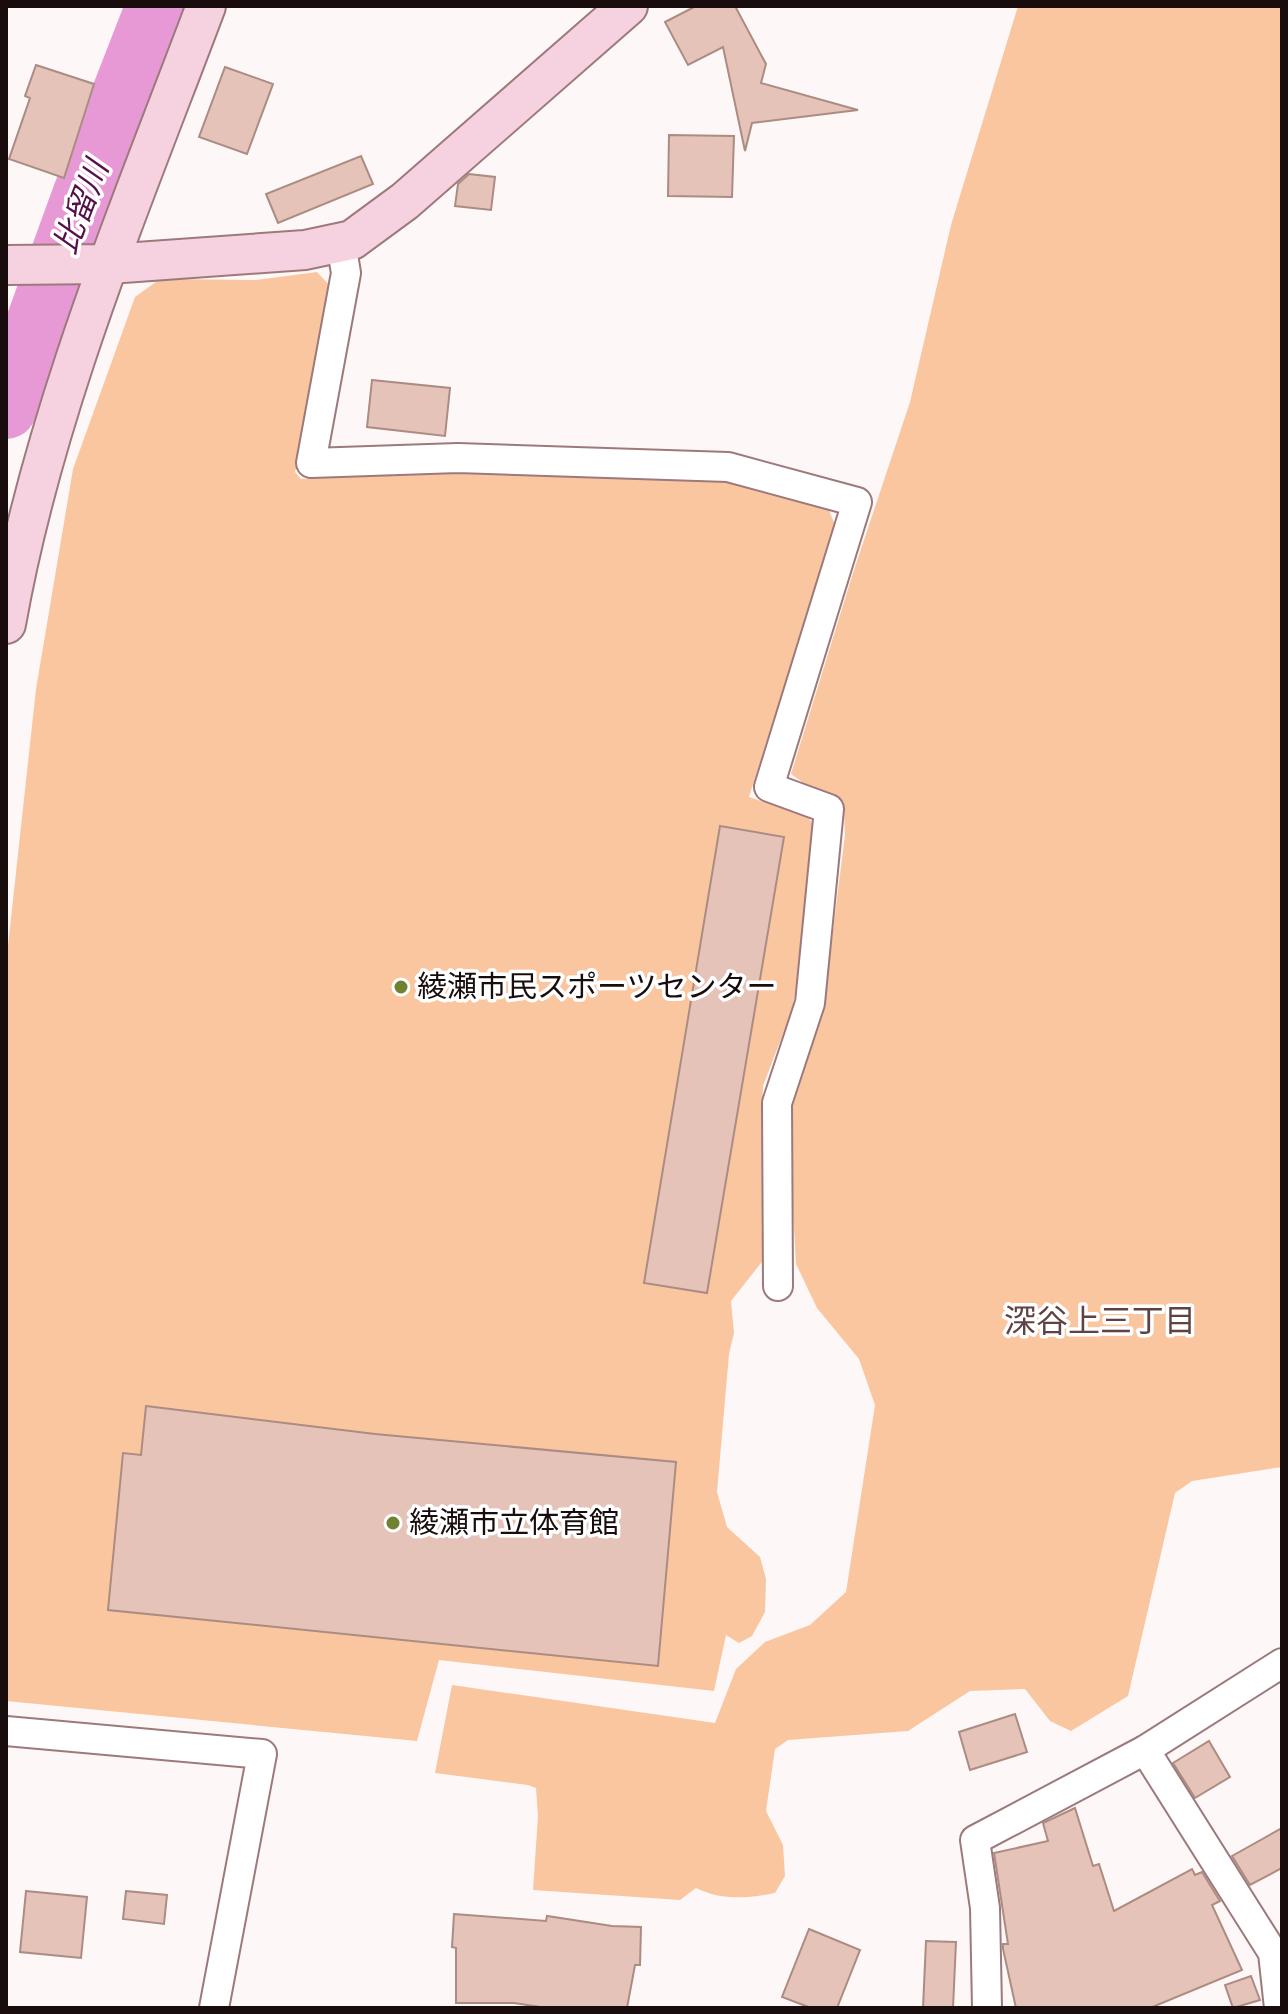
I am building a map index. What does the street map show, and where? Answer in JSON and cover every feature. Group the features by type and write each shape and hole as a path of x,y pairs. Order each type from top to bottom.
{"street":[{"path":"6,624 23,540 98,264 206,6"},
{"path":"23,265 98,264 305,250 352,240 384,219 628,6"},
{"path":"341,243 346,273 311,463 458,458 728,467 857,502 769,787 829,809 810,1003 777,1103 778,1286"},
{"path":"987,2008 985,1908 975,1840 1145,1750 1282,1663"},
{"path":"6,1731 262,1754 214,2008"},
{"path":"1145,1750 1273,1953 1279,2008"}],"shaded area":[{"path":"1018,6 1282,6 1282,1467 1192,1481 1175,1493 1128,1696 1071,1731 1050,1721 1025,1689 970,1691 908,1731 788,1740 775,1749 766,1811 783,1845 785,1876 775,1893 735,1897 696,1888 680,1900 533,1890 538,1816 536,1788 435,1773 452,1685 715,1723 736,1669 765,1642 810,1625 846,1592 875,1405 859,1359 817,1308 796,1264 787,1100 823,1010 845,835 844,812 791,774 910,402 951,225"},
{"name":"綾瀬市民スポーツセンター","path":"317,272 333,289 295,472 301,479 483,467 725,481 827,505 835,525 749,797 807,816 822,837 792,1010 763,1086 765,1258 731,1301 734,1333 729,1354 717,1492 727,1527 760,1557 766,1579 765,1612 752,1636 739,1643 726,1635 714,1691 439,1660 417,1741 6,1701 6,964 36,689 73,469 135,297 160,279 256,280"}],"building":[{"path":"696,6 735,6 766,64 761,83 858,110 752,123 745,151 723,47 688,65 665,22"},
{"path":"36,65 94,84 64,178 9,159 30,98 25,96"},
{"path":"225,67 273,84 247,154 199,137"},
{"path":"669,135 734,136 732,197 668,196"},
{"path":"361,156 373,184 278,223 266,194"},
{"path":"469,174 495,177 491,210 455,206 458,184"},
{"path":"372,380 450,388 445,436 367,427"},
{"path":"720,826 784,837 707,1293 644,1283"},
{"name":"綾瀬市立体育館","path":"146,1406 375,1434 676,1462 658,1666 108,1610 123,1453 141,1455"},
{"path":"1015,1714 1027,1752 970,1770 959,1732"},
{"path":"1209,1741 1230,1777 1195,1798 1173,1763"},
{"path":"1075,1808 1093,1866 1099,1864 1114,1911 1192,1869 1195,1875 1202,1872 1220,1901 1212,1905 1242,1970 1150,2008 1016,2008 1003,1949 1003,1944 1008,1944 994,1853 1048,1841 1043,1823"},
{"path":"1282,1828 1282,1868 1250,1885 1232,1856"},
{"path":"26,1891 87,1897 81,1958 20,1952"},
{"path":"126,1891 167,1895 164,1924 123,1919"},
{"path":"454,1914 546,1921 547,1916 641,1927 640,1965 635,1965 627,2008 456,2003 456,1948 452,1947"},
{"path":"809,1929 860,1950 837,2008 811,2008 782,1997"},
{"path":"926,1941 956,1942 953,2008 923,2008"},
{"path":"1251,1976 1260,2000 1233,2008 1225,1985"}],"waterway":[{"name":"比留川","path":"6,408 83,196 157,6"}],"place":[{"name":"綾瀬市民スポーツセンター","path":"401,987"},
{"name":"綾瀬市立体育館","path":"393,1523"}],"district":[{"name":"深谷上三丁目","path":"1100,1321"}]}
